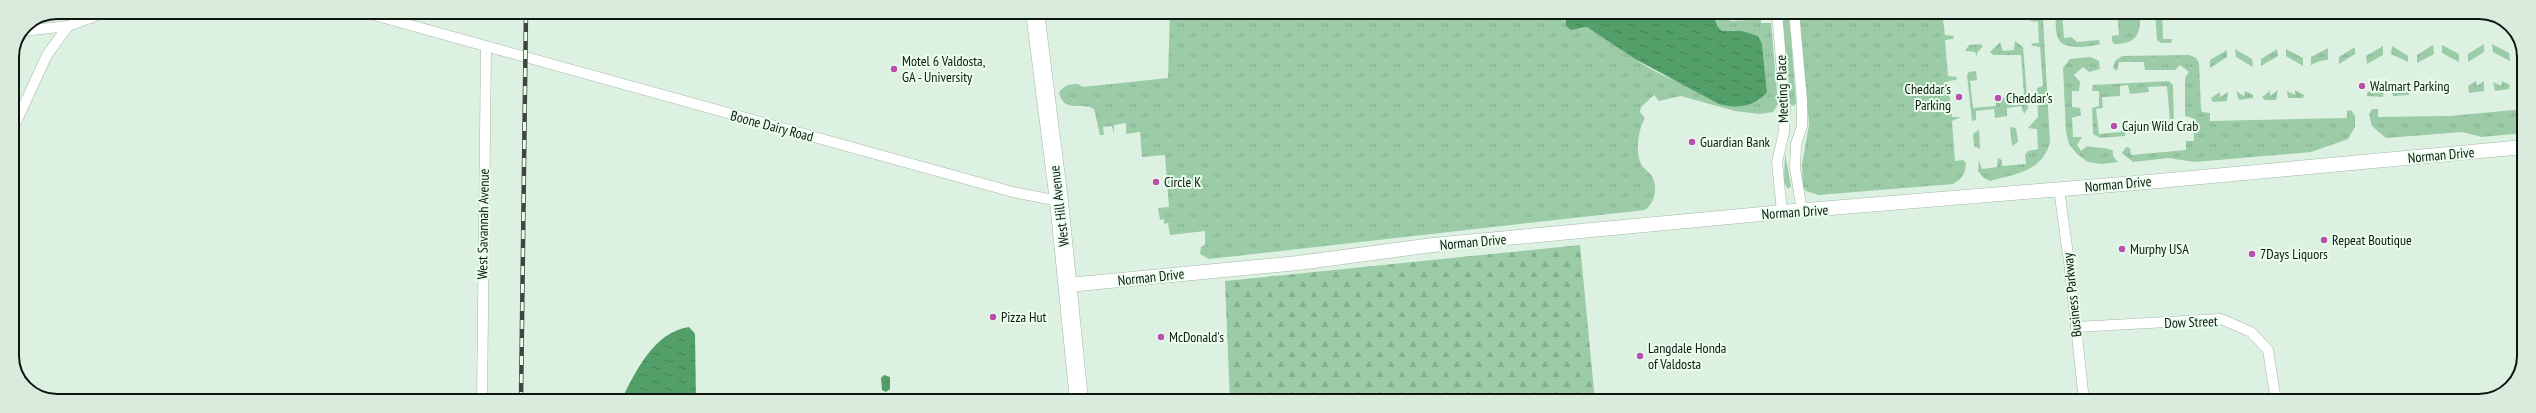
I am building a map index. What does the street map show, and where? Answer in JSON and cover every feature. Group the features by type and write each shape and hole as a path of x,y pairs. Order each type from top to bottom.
{"highway":[{"name":"West Hill Avenue","path":"1036,19 1059,201 1078,394"}],"street":[{"path":"30,30 68,26 87,19"},
{"name":"Boone Dairy Road","path":"388,19 1006,190 1059,201"},
{"name":"Meeting Place","path":"1778,19 1785,108 1784,132 1777,162 1782,212"},
{"name":"Meeting Place","path":"1795,19 1802,100 1802,126 1796,144 1796,168 1802,212"},
{"path":"19,116 47,55 68,26"},
{"name":"West Savannah Avenue","path":"482,394 486,47"},
{"name":"Norman Drive","path":"1068,285 1298,263 1433,245 1782,212 1802,212 2517,148"},
{"name":"Business Parkway","path":"2059,189 2083,394"},
{"name":"Dow Street","path":"2076,327 2221,319 2251,332 2268,350 2275,394"}],"green space":[{"path":"1170,19 1564,19 1565,23 1580,29 1587,27 1648,67 1676,81 1749,104 1759,100 1767,92 1762,44 1742,31 1722,31 1718,27 1716,19 1730,19 1730,21 1761,19 1761,23 1771,23 1778,104 1773,112 1760,114 1735,111 1681,96 1659,101 1654,95 1641,107 1640,112 1645,118 1638,141 1639,159 1642,166 1652,176 1655,185 1653,199 1645,210 1209,259 1200,254 1201,247 1205,245 1205,231 1170,235 1168,223 1164,224 1164,219 1160,220 1158,208 1169,207 1165,155 1142,157 1140,132 1126,134 1126,123 1114,125 1114,134 1112,126 1103,127 1104,135 1100,135 1094,109 1084,106 1069,105 1065,103 1059,93 1065,87 1072,84 1078,84 1083,87 1168,78"},
{"path":"1783,19 1790,19 1796,103 1794,106 1790,104"},
{"path":"1800,19 1943,19 1945,35 1954,36 1953,39 1945,40 1948,76 1957,77 1956,80 1948,81 1952,117 1961,117 1952,121 1955,161 1963,160 1966,163 1964,173 1959,180 1953,184 1819,195 1806,191 1803,186 1802,165 1809,124"},
{"path":"2031,19 2043,19 2050,143 2046,153 2034,166 2018,174 1990,181 1984,178 1978,171 1979,160 1982,169 1997,167 1998,158 2002,160 2002,166 2026,164 2025,155 2028,151 2038,149 2037,129 2028,128 2038,117 2037,88 2043,86 2040,47 2031,46 2033,43 2039,43 2038,22 2030,21"},
{"path":"2055,19 2063,19 2064,38 2071,37 2077,42 2099,40 2100,44 2077,47 2065,45 2058,38"},
{"path":"2118,19 2140,19 2139,31 2133,39 2128,42 2114,44 2112,41 2112,36 2119,35"},
{"path":"2156,19 2162,19 2163,39 2172,39 2171,43 2161,43 2157,40"},
{"path":"2015,41 2023,47 2028,108 2024,114 2021,106 2007,108 2007,116 1995,118 1994,109 1976,111 1976,120 1972,121 1967,75 1969,72 1976,71 1977,80 1970,81 1973,108 1996,106 1996,102 2001,103 2002,98 2024,94 2021,55 1993,55 1990,52 2000,42 2003,51 2014,50"},
{"path":"1980,44 1983,46 1977,53 1977,57 1975,52 1965,51 1969,45"},
{"path":"2484,44 2484,52 2468,62 2468,54"},
{"path":"2492,44 2509,53 2510,61 2493,52"},
{"path":"2433,45 2434,54 2417,63 2417,55"},
{"path":"2442,45 2459,54 2459,62 2442,53"},
{"path":"2383,46 2383,55 2367,64 2366,56"},
{"path":"2392,46 2408,56 2408,62 2391,54"},
{"path":"2355,47 2355,54 2339,64 2339,57"},
{"path":"2328,48 2328,60 2320,61 2311,65 2311,57"},
{"path":"2235,49 2252,59 2253,67 2236,57"},
{"path":"2277,49 2278,56 2261,66 2261,59"},
{"path":"2286,49 2303,58 2303,66 2286,56"},
{"path":"2227,50 2227,57 2210,68 2210,60"},
{"path":"2189,55 2196,58 2199,63 2201,109 2202,112 2210,113 2210,121 2347,118 2347,111 2351,110 2355,116 2355,127 2348,139 2311,152 2194,162 2169,158 2133,162 2122,153 2126,147 2130,148 2131,155 2186,150 2186,141 2194,141 2193,118 2185,116 2185,78 2189,72 2180,65 2175,70 2145,70 2144,62 2119,62 2117,71 2113,68 2115,61 2122,56"},
{"path":"2091,57 2099,61 2100,69 2089,72 2083,67 2074,75 2080,82 2079,91 2072,91 2072,107 2080,108 2081,115 2072,118 2073,137 2082,137 2077,145 2081,151 2087,146 2104,148 2113,151 2113,156 2118,162 2102,164 2088,162 2077,154 2069,144 2066,132 2063,68 2070,59"},
{"path":"2169,81 2173,85 2174,127 2171,131 2167,130 2167,122 2170,121 2167,86 2148,87 2149,92 2130,94 2128,85 2120,86 2120,96 2102,97 2103,108 2096,109 2099,134 2121,132 2121,126 2155,122 2155,125 2127,127 2125,136 2100,138 2093,134 2092,108 2099,106 2099,91 2092,91 2093,85"},
{"path":"2476,81 2477,86 2484,81 2484,91 2469,93 2468,86"},
{"path":"2502,81 2510,85 2509,89 2495,91 2493,82 2501,86"},
{"path":"2375,88 2376,93 2384,88 2383,97 2367,96 2367,93"},
{"path":"2401,88 2409,92 2409,95 2393,96 2392,89 2400,92"},
{"path":"2278,90 2276,100 2265,100 2262,97 2270,91 2270,96"},
{"path":"2295,90 2304,95 2303,98 2288,98 2287,91 2295,95"},
{"path":"2236,91 2244,96 2245,91 2253,95 2253,98 2239,100"},
{"path":"2220,92 2220,97 2228,92 2227,101 2213,102 2211,98"},
{"path":"2372,109 2378,109 2378,117 2450,116 2517,110 2517,134 2482,137 2462,132 2386,138 2372,126 2369,114"},
{"path":"2010,127 2016,128 2018,142 2012,146"},
{"path":"1979,130 1980,149 1974,146 1973,134"},
{"path":"1785,154 1791,186 1788,189 1784,182"},
{"path":"1580,245 1594,394 1230,394 1225,281"}],"water":[{"path":"1565,19 1715,19 1718,27 1722,31 1742,31 1758,36 1762,44 1767,92 1757,101 1745,106 1725,106 1635,59 1587,27 1571,30 1566,26"},
{"path":"689,327 695,334 696,394 625,394 639,366 647,355 656,345 677,330"},
{"path":"884,375 890,377 890,389 886,392 882,390 881,378"}],"railway":[{"path":"521,394 526,19"}],"place":[{"name":"Motel 6 Valdosta, GA - University","path":"894,69"},
{"name":"Walmart Parking","path":"2362,86"},
{"name":"Cheddar's Parking","path":"1959,97"},
{"name":"Cheddar's","path":"1998,98"},
{"name":"Cajun Wild Crab","path":"2114,126"},
{"name":"Guardian Bank","path":"1692,142"},
{"name":"Circle K","path":"1156,182"},
{"name":"Repeat Boutique","path":"2324,240"},
{"name":"Murphy USA","path":"2122,249"},
{"name":"7Days Liquors","path":"2252,254"},
{"name":"Pizza Hut","path":"993,317"},
{"name":"McDonald's","path":"1161,337"},
{"name":"Langdale Honda of Valdosta","path":"1640,356"}]}
